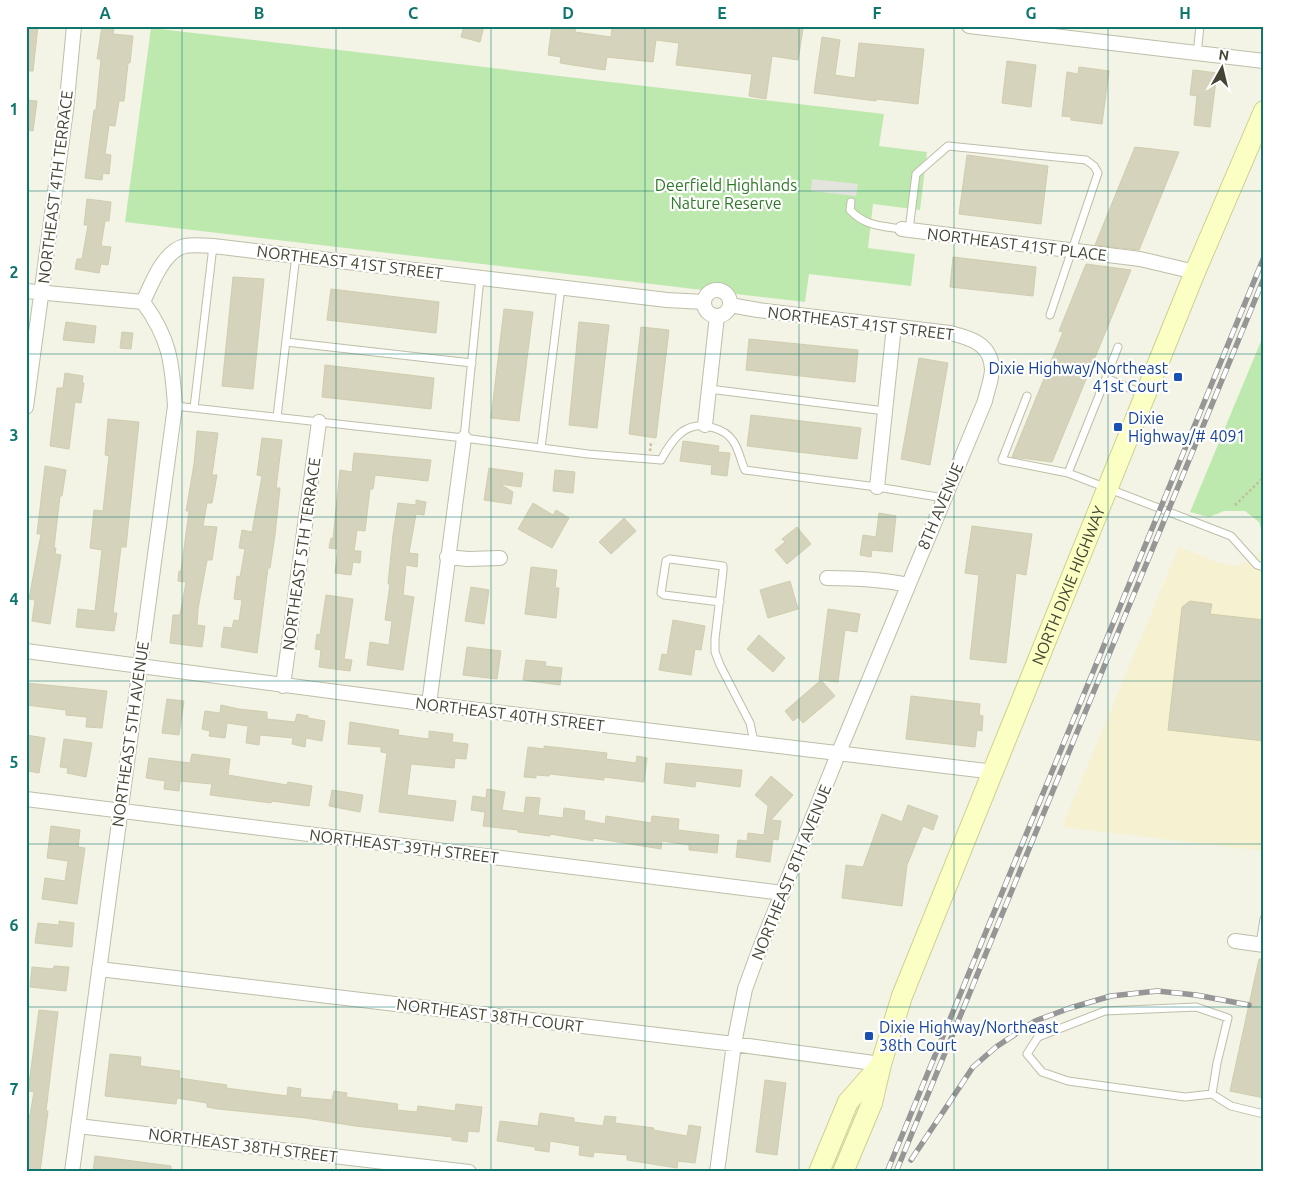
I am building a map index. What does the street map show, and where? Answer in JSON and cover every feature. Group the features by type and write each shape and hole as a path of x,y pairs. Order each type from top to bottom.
{"main road":[{"name":"NORTH DIXIE HIGHWAY","path":"843,1172 872,1103 881,1064 902,996 1195,272 1264,111"},
{"name":"NORTH DIXIE HIGHWAY","path":"819,1172 848,1102 881,1064"}],"street":[{"name":"NORTHEAST 4TH TERRACE","path":"26,407 66,110 74,26"},
{"path":"969,26 1264,62"},
{"name":"NORTHEAST 41ST PLACE","path":"906,229 1140,259 1195,272"},
{"name":"NORTHEAST 41ST STREET","path":"143,302 156,274 170,255 184,246 213,246 667,300 704,302"},
{"path":"719,289 728,295 730,305 725,313 716,316 707,312 704,302 708,293 719,289"},
{"path":"26,291 143,302"},
{"name":"NORTHEAST 5TH AVENUE","path":"72,1172 174,406 172,365 165,341 155,319 143,302"},
{"name":"NORTHEAST 41ST STREET","path":"730,305 950,333 970,338 987,351"},
{"path":"705,425 716,316"},
{"path":"877,487 894,326"},
{"name":"8TH AVENUE","path":"908,585 985,401 992,370 987,351"},
{"name":"NORTHEAST 5TH TERRACE","path":"283,686 319,422"},
{"path":"429,704 464,438"},
{"path":"448,557 468,559 500,558"},
{"path":"827,578 856,578 908,585"},
{"name":"NORTHEAST 8TH AVENUE","path":"717,1172 734,1044 745,990 760,948 908,585"},
{"name":"NORTHEAST 40TH STREET","path":"26,652 283,686 994,772"},
{"name":"NORTHEAST 39TH STREET","path":"26,799 783,893"},
{"path":"1235,941 1262,944"},
{"name":"NORTHEAST 38TH COURT","path":"99,969 734,1044 881,1064"},
{"name":"NORTHEAST 38TH STREET","path":"78,1126 469,1172"}],"lane":[{"path":"1198,54 1200,26"},
{"path":"906,229 916,174 948,146 1086,160 1094,166 1098,173 1050,315"},
{"name":"NORTHEAST 41ST PLACE","path":"851,202 850,210 858,219 884,227 906,229"},
{"path":"194,408 213,246"},
{"path":"277,417 296,256"},
{"path":"464,438 480,278"},
{"path":"541,448 561,287"},
{"path":"286,342 472,363"},
{"path":"1068,473 1118,347"},
{"path":"1106,378 1146,395"},
{"path":"709,389 885,411"},
{"path":"1027,396 1002,460 1068,473 1231,536 1257,565 1264,568"},
{"path":"174,406 661,460 670,444 686,428 705,425 721,430 733,441 745,470 877,487 944,498"},
{"path":"720,602 664,595 661,593 666,561 670,559 723,566 720,602 715,652 750,723 754,742"},
{"path":"1262,944 1264,919"},
{"path":"1212,1094 1217,1062 1228,1018 1196,1007 1105,1011 1038,1038 1027,1054 1042,1072 1068,1081 1185,1097 1212,1094 1231,1106 1264,1114"}],"path":[{"path":"1235,505 1264,477"}],"shaded area":[{"path":"812,179 858,184 856,196 811,191"},
{"path":"1264,539 1264,851 1062,827 1179,547 1219,563 1235,566 1252,560 1261,551"}],"green space":[{"name":"Deerfield Highlands Nature Reserve","path":"151,28 884,114 879,146 927,152 920,210 873,204 868,248 915,254 911,286 809,274 805,302 125,222"},
{"path":"1264,334 1264,538 1259,522 1245,511 1224,511 1209,517 1190,512"}],"building":[{"path":"26,26 38,26 33,71 26,71"},
{"path":"102,26 114,26 113,34 133,36 124,101 119,101 115,126 109,125 105,154 111,155 109,174 103,173 102,180 85,178 94,110 96,110 101,59 97,59"},
{"path":"464,26 484,26 480,42 461,37"},
{"path":"552,26 576,26 575,32 611,37 612,26 734,26 758,29 759,26 783,26 803,29 798,60 772,56 766,99 749,96 752,74 676,65 679,43 656,40 653,62 607,57 605,70 560,63 561,57 548,55"},
{"path":"822,37 840,40 835,75 855,78 859,43 924,49 918,104 814,93"},
{"path":"1007,61 1036,65 1031,107 1002,103"},
{"path":"1079,67 1109,71 1102,124 1071,120 1071,117 1062,116 1067,72 1078,74"},
{"path":"1193,70 1217,73 1210,127 1194,125 1197,96 1190,95"},
{"path":"26,100 37,101 33,131 26,130"},
{"path":"1135,147 1179,152 1139,250 1095,245"},
{"path":"967,155 1048,166 1041,224 959,214"},
{"path":"87,199 111,202 109,221 105,221 101,246 111,247 108,265 101,264 99,273 75,269 77,259 82,259 88,225 84,225"},
{"path":"953,257 1036,267 1033,296 950,287"},
{"path":"1086,264 1131,270 1052,462 1012,457 1063,332 1059,331"},
{"path":"233,277 264,279 253,389 222,386"},
{"path":"331,289 439,302 436,333 327,320"},
{"path":"504,309 533,312 519,421 491,418"},
{"path":"66,322 96,326 94,343 63,340"},
{"path":"579,322 609,325 597,428 569,425"},
{"path":"641,327 669,330 656,438 629,434"},
{"path":"122,332 133,333 131,349 120,348"},
{"path":"749,339 858,350 855,382 746,370"},
{"path":"919,358 948,363 930,465 901,459"},
{"path":"325,365 434,378 431,409 322,397"},
{"path":"65,373 83,376 82,383 84,383 81,403 75,402 69,449 50,446 57,388 63,388"},
{"path":"751,415 861,428 857,459 747,446"},
{"path":"108,419 139,422 126,547 121,547 113,613 117,613 114,631 76,627 78,609 95,611 102,550 90,548 94,510 103,511 109,456 105,455"},
{"path":"197,431 218,433 212,475 217,475 212,503 207,503 203,526 217,527 212,560 207,560 198,609 197,625 205,626 202,647 170,643 173,615 180,615 186,582 178,581 189,511 186,511 194,464"},
{"path":"262,438 282,440 276,488 280,488 275,535 270,568 268,568 257,653 221,647 224,627 232,628 234,620 239,621 242,600 234,599 237,576 240,577 245,549 239,548 242,530 252,532 262,476 257,475"},
{"path":"683,441 719,446 718,452 730,453 727,476 711,474 712,465 680,461"},
{"path":"354,453 431,460 428,481 375,475 373,489 370,489 365,531 357,530 354,551 361,551 360,563 353,562 351,575 335,573 338,549 329,548 331,538 333,539 340,470 352,472"},
{"path":"45,466 66,470 62,496 60,496 54,548 56,548 55,554 61,555 50,624 32,621 35,600 29,599 41,534 37,534"},
{"path":"489,468 523,473 521,487 500,484 513,492 511,504 484,500"},
{"path":"555,470 575,472 573,493 553,491"},
{"path":"416,500 426,502 424,515 416,514 409,553 418,554 417,567 406,565 403,595 414,597 403,670 367,665 370,642 389,645 392,621 385,620 398,503 416,505"},
{"path":"533,503 553,515 556,510 569,518 552,548 518,529"},
{"path":"879,513 896,516 892,552 872,550 871,557 860,555 863,535 876,537"},
{"path":"624,518 636,531 611,554 599,542"},
{"path":"972,526 1032,534 1026,575 1016,573 1006,663 970,659 979,575 965,573"},
{"path":"797,527 811,544 787,564 775,550 785,542 782,539"},
{"path":"531,567 557,570 555,588 559,588 556,618 525,614"},
{"path":"790,581 798,609 768,618 760,590"},
{"path":"471,587 489,590 484,624 465,621"},
{"path":"326,595 353,599 344,659 352,660 350,671 319,667 321,650 315,649 317,634 320,635"},
{"path":"1190,601 1212,604 1210,614 1264,620 1264,741 1168,730 1182,607"},
{"path":"828,609 860,614 857,632 845,630 838,682 819,680"},
{"path":"673,620 705,626 701,650 695,649 691,675 659,670 662,654 667,655"},
{"path":"759,635 785,658 773,672 747,649"},
{"path":"467,647 501,651 497,679 463,675"},
{"path":"526,660 546,662 545,666 562,668 560,685 523,680"},
{"path":"821,680 835,696 803,723 798,717 793,721 785,711"},
{"path":"26,683 107,691 102,728 86,727 87,717 66,715 66,710 26,705"},
{"path":"911,696 980,704 979,715 983,716 982,731 977,730 975,747 906,739"},
{"path":"167,699 184,701 179,735 162,733"},
{"path":"221,705 267,712 267,719 295,722 297,714 325,721 322,741 306,738 305,747 292,744 293,738 260,735 259,745 246,743 248,726 227,723 225,738 209,736 210,731 202,729 205,711 220,713"},
{"path":"350,722 399,730 398,735 429,739 429,731 453,734 452,742 468,744 466,759 455,758 454,768 411,764 407,795 456,801 453,821 379,812 387,753 381,752 381,747 348,744"},
{"path":"26,735 45,738 39,773 28,771 29,763 26,763"},
{"path":"64,739 92,743 86,777 67,773 68,768 60,767"},
{"path":"544,746 607,753 606,759 636,763 637,756 647,758 644,782 604,777 604,780 550,774 549,776 536,775 536,778 524,777 528,747 544,749"},
{"path":"192,754 230,759 228,775 287,785 288,782 312,786 309,806 210,795 212,784 180,781 179,791 164,789 165,781 146,778 149,758 190,763"},
{"path":"666,763 742,770 740,787 696,781 695,787 664,783"},
{"path":"771,776 793,795 771,820 781,821 778,840 773,839 770,862 736,857 738,840 747,841 748,833 764,835 768,806 755,795"},
{"path":"487,789 505,792 502,810 524,813 526,797 540,798 538,815 563,818 564,808 585,811 584,820 605,824 606,816 651,823 652,816 679,819 678,830 719,835 717,853 689,850 689,845 662,841 661,849 593,838 593,841 483,826 485,812 471,810 473,796 486,798"},
{"path":"332,790 363,795 360,812 329,806"},
{"path":"908,805 938,816 933,830 923,826 907,865 902,906 842,898 846,865 863,867 882,814 902,822"},
{"path":"51,826 80,830 78,847 85,848 77,904 42,899 45,878 65,881 68,861 47,858"},
{"path":"59,921 74,923 72,947 35,943 38,923 59,925"},
{"path":"1259,959 1264,959 1264,1098 1230,1091"},
{"path":"54,966 69,967 66,991 30,987 32,967 53,969"},
{"path":"39,1010 58,1012 40,1172 26,1172 26,1115 30,1115 34,1092 28,1091"},
{"path":"110,1054 141,1057 140,1066 180,1071 179,1078 227,1085 226,1088 287,1096 288,1087 301,1089 300,1097 332,1100 334,1091 347,1093 346,1097 398,1104 397,1110 417,1112 418,1106 455,1111 456,1104 482,1107 479,1132 468,1131 467,1142 452,1140 452,1137 355,1126 306,1118 218,1109 207,1107 207,1103 177,1098 176,1104 105,1096"},
{"path":"765,1080 786,1083 777,1155 756,1152"},
{"path":"540,1113 574,1118 574,1122 603,1126 605,1116 616,1117 615,1123 654,1128 653,1130 687,1136 689,1125 701,1127 695,1163 678,1161 677,1168 627,1160 627,1155 594,1152 593,1157 579,1155 580,1146 550,1141 549,1152 535,1150 535,1147 497,1141 500,1121 538,1126"},
{"path":"95,1156 171,1166 171,1172 93,1172"}],"railway":[{"path":"887,1172 1264,257"},
{"path":"896,1172 1264,278"},
{"path":"911,1160 973,1067 996,1047 1035,1021 1111,996 1157,991 1196,995 1249,1005"}],"place":[{"name":"Dixie Highway/Northeast 41st Court","path":"1178,377"},
{"name":"Dixie Highway/# 4091","path":"1118,427"},
{"name":"Dixie Highway/Northeast 38th Court","path":"869,1036"}]}
